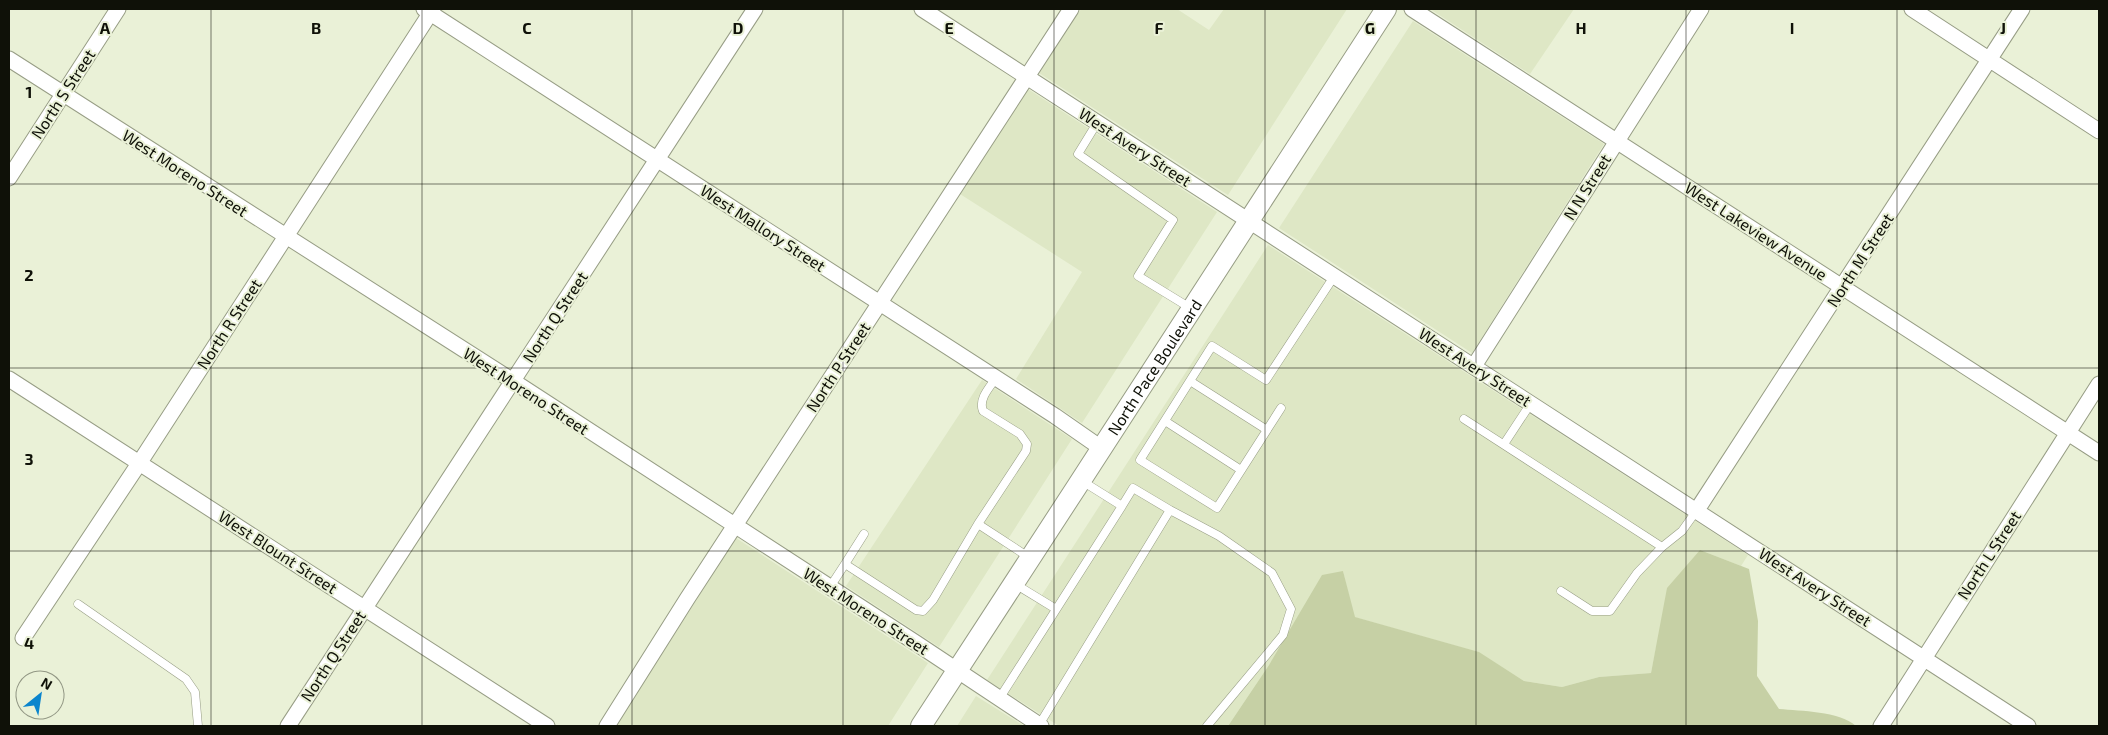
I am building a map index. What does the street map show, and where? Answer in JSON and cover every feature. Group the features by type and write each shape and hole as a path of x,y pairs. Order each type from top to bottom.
{"main road":[{"name":"North Pace Boulevard","path":"921,726 1193,310 1386,9"}],"street":[{"name":"North S Street","path":"9,178 118,9"},
{"name":"North Q Street","path":"288,726 755,9"},
{"name":"West Avery Street","path":"922,9 2028,726"},
{"name":"North P Street","path":"607,726 734,526 1071,9"},
{"name":"West Lakeview Avenue","path":"1412,9 2099,453"},
{"name":"N N Street","path":"1474,366 1701,9"},
{"path":"1912,9 2099,131"},
{"name":"North M Street","path":"1697,510 2022,9"},
{"name":"West Mallory Street","path":"429,10 1101,448"},
{"name":"North R Street","path":"23,638 285,238 429,10"},
{"name":"West Moreno Street","path":"9,59 830,587 1040,726"},
{"name":"West Blount Street","path":"9,379 547,726"},
{"name":"North L Street","path":"1881,726 2099,384"}],"lane":[{"path":"1097,123 1078,154 1173,220 1138,276 1193,310"},
{"path":"1281,408 1216,508 1140,460 1212,346 1266,380 1335,275"},
{"path":"845,564 916,610 923,611 933,600 978,524 1026,451 1027,444 1020,434 988,414 981,406 982,399 996,378"},
{"path":"1190,381 1267,430"},
{"path":"1504,444 1531,403"},
{"path":"1464,419 1662,547"},
{"path":"1165,421 1241,470"},
{"path":"1081,480 1122,506"},
{"path":"999,700 1133,488 1219,536 1272,573 1290,609 1283,635 1207,726"},
{"path":"1040,726 1170,510"},
{"path":"1561,591 1592,612 1610,611 1637,572 1662,547 1682,531 1697,510"},
{"path":"978,524 1030,558"},
{"path":"830,587 864,534"},
{"path":"1014,583 1056,609"},
{"path":"78,604 186,679 195,692 198,726"}],"shaded area":[{"path":"1081,9 1177,9 1209,30 1224,9 1347,9 1228,195 1039,73"},
{"path":"1430,9 1574,9 1530,74"},
{"path":"1413,21 1604,144 1472,353 1279,228"},
{"path":"1028,89 1217,212 1082,423 1016,379 1082,272 960,194"},
{"path":"1268,245 1748,555 1741,566 1700,550 1656,648 1651,673 1599,677 1562,687 1524,681 1478,652 1354,617 1343,571 1269,665 1228,726 1059,726 987,680"},
{"path":"982,380 1072,439 939,647 846,586"},
{"path":"736,538 928,663 888,726 616,726"},
{"path":"1700,550 1749,569 1758,621 1757,676 1779,709 1809,711 1840,717 1856,726 1228,726 1269,665 1322,575 1343,571 1355,617 1479,652 1524,681 1562,687 1599,677 1651,673 1667,588"},
{"path":"976,696 1024,726 957,726"}]}
